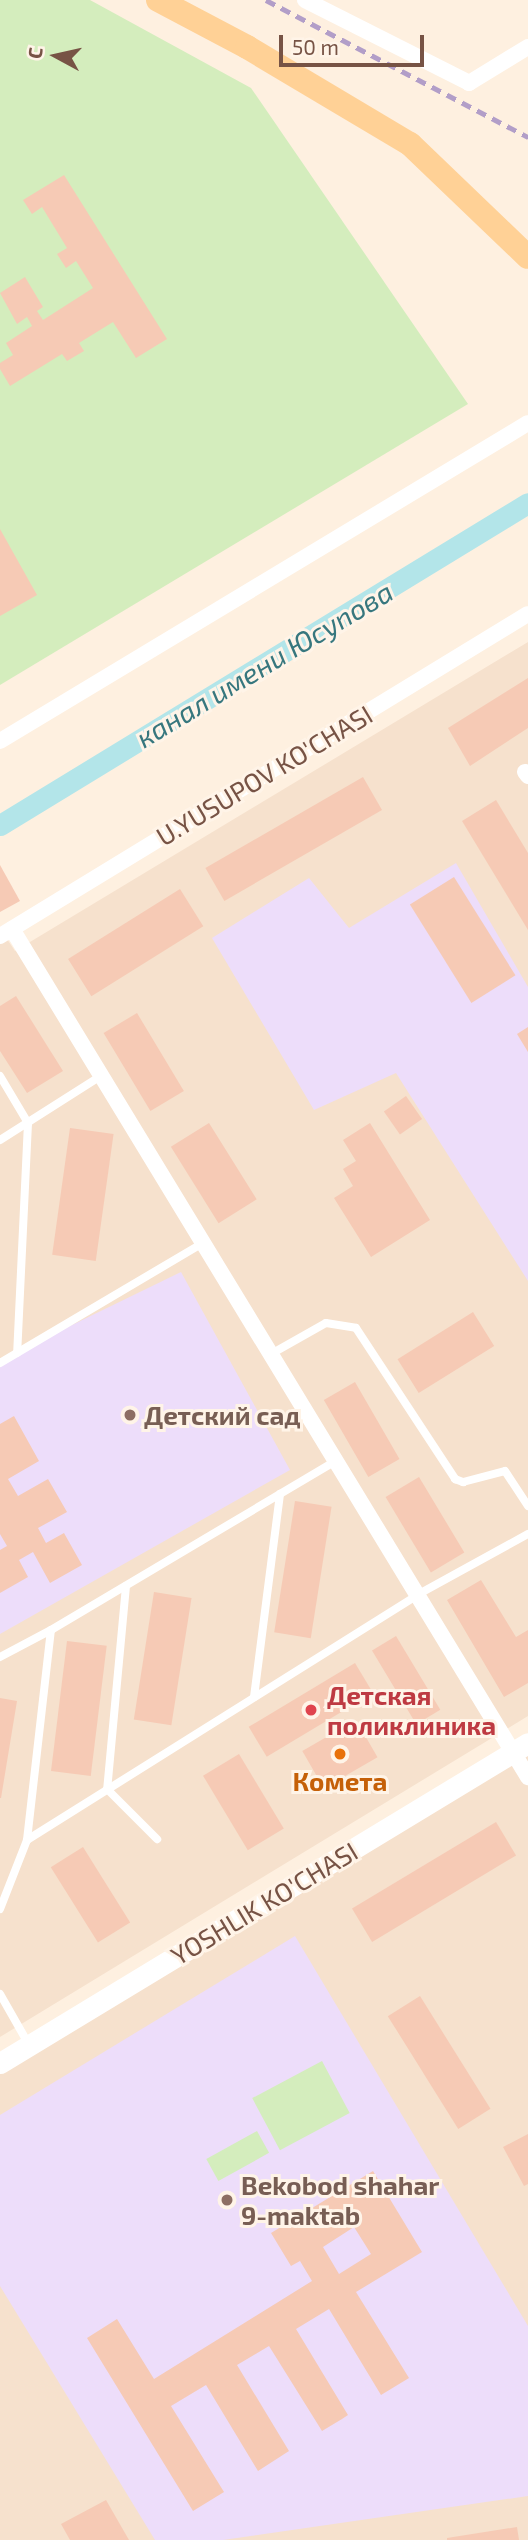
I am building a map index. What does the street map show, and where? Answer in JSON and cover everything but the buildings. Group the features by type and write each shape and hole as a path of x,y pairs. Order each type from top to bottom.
{"main road":[{"path":"158,0 247,47 410,144 528,257"}],"street":[{"path":"305,0 469,83 528,47"},
{"path":"0,741 528,423"},
{"name":"U.YUSUPOV KO'CHASI","path":"6,932 528,614"},
{"path":"6,932 101,1076 418,1595 521,1747 528,1777"},
{"name":"YOSHLIK KO'CHASI","path":"0,2063 521,1747"}],"lane":[{"path":"0,1076 28,1123 17,1353"},
{"path":"0,1140 101,1076"},
{"path":"0,1363 203,1243"},
{"path":"271,1354 326,1323 356,1328 455,1479 463,1482 505,1471 528,1506"},
{"path":"0,1657 51,1630 336,1461"},
{"path":"254,1697 280,1494"},
{"path":"27,1840 418,1595 528,1534"},
{"path":"107,1789 126,1586"},
{"path":"0,1909 27,1840 51,1630"},
{"path":"107,1789 157,1839"},
{"path":"0,1994 29,2046"}],"shaded area":[{"path":"528,642 528,1716 0,2037 0,944 7,939 15,951"},
{"path":"456,863 528,987 528,1281 396,1073 314,1110 212,938 309,878 349,928"},
{"name":"Детский сад","path":"181,1272 290,1470 0,1634 0,1360"},
{"name":"Bekobod shahar 9-maktab","path":"528,1745 528,2540 0,2540 0,2073"},
{"name":"Bekobod shahar 9-maktab","path":"295,1936 528,2326 528,2496 223,2540 155,2540 0,2286 0,2115"}],"green space":[{"path":"0,0 90,0 251,88 468,404 0,685"},
{"path":"322,2061 350,2113 280,2150 252,2098"},
{"path":"257,2131 269,2153 218,2181 206,2159"}],"waterway":[{"name":"канал имени Юсупова","path":"0,825 528,503"}],"railway":[{"path":"266,0 528,137"}],"place":[{"name":"Детский сад","path":"130,1415"},
{"name":"Детская поликлиника","path":"311,1710"},
{"name":"Комета","path":"340,1754"},
{"name":"Bekobod shahar 9-maktab","path":"227,2200"}]}
